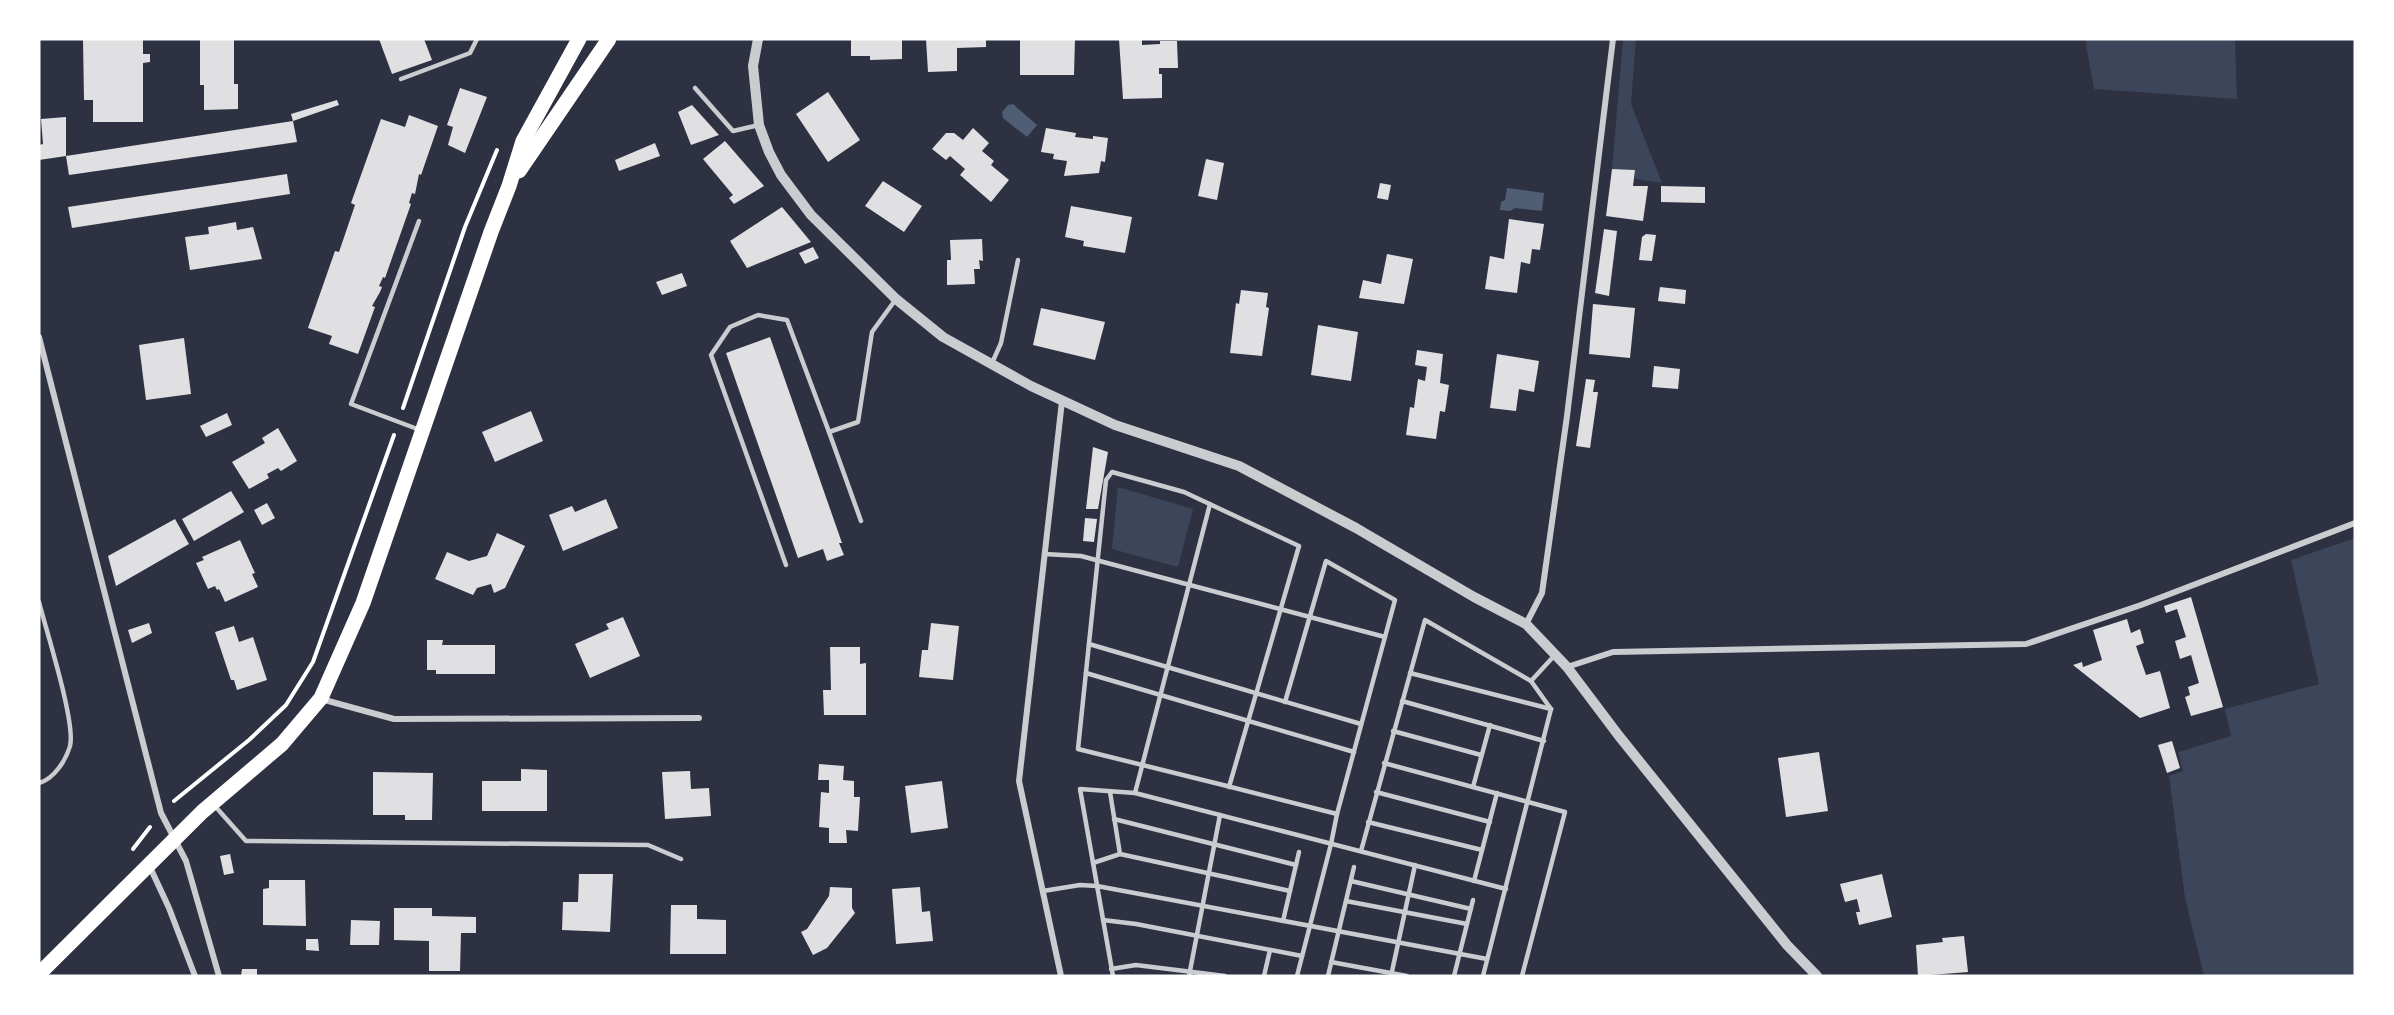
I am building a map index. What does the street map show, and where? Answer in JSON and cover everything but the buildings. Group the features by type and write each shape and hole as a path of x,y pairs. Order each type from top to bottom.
{"main road":[{"path":"39,974 212,802 282,744 321,699 363,603 523,141 579,39"},
{"path":"509,186 609,39"}],"street":[{"path":"758,39 753,66 759,125 781,175 806,208 896,299 944,337 1062,401 1115,425 1239,466 1356,528 1474,597 1526,624 1567,667 1619,736 1787,945 1817,976"},
{"path":"1526,624 1542,593 1567,416 1613,39"},
{"path":"39,337 161,813 186,861 219,976"},
{"path":"1061,976 1019,781 1062,401"},
{"path":"1567,667 1613,652 2025,644 2140,605 2355,523"},
{"path":"321,699 394,719 699,718"},
{"path":"149,865 169,908 195,976"}],"lane":[{"path":"401,79 470,53 477,39"},
{"path":"694,88 733,131 759,125"},
{"path":"419,221 351,404 422,430"},
{"path":"992,363 1001,343 1018,260"},
{"path":"830,432 858,422 872,332 896,299"},
{"path":"786,565 711,355 730,327 758,315 787,320 861,521"},
{"path":"1229,787 1299,546 1184,492 1112,472 1106,480 1078,749 1143,765 1229,787 1337,814"},
{"path":"1136,794 1210,504"},
{"path":"1044,554 1081,556 1385,637"},
{"path":"1286,702 1326,561 1395,600 1337,814 1297,976"},
{"path":"39,602 69,720 71,744 62,765 44,782 39,783"},
{"path":"1361,851 1425,620 1531,681 1551,709 1483,976"},
{"path":"1089,644 1361,724"},
{"path":"1531,681 1556,654"},
{"path":"1086,673 1354,752"},
{"path":"1410,673 1551,709"},
{"path":"1401,701 1544,741"},
{"path":"1473,787 1490,725"},
{"path":"1393,731 1482,755"},
{"path":"1384,763 1565,812 1522,976"},
{"path":"1113,976 1080,789 1136,794 1506,889"},
{"path":"1110,792 1120,854"},
{"path":"1376,792 1490,822"},
{"path":"1474,881 1497,794"},
{"path":"212,802 246,841 648,845 681,859"},
{"path":"1189,974 1220,815"},
{"path":"1114,819 1296,865"},
{"path":"1368,822 1482,850"},
{"path":"1283,921 1299,852"},
{"path":"1093,863 1120,854 1290,891"},
{"path":"1391,975 1415,866"},
{"path":"1328,976 1354,867"},
{"path":"1351,881 1471,909"},
{"path":"1043,891 1080,885 1097,886 1487,959"},
{"path":"1454,976 1473,900"},
{"path":"1346,901 1467,924"},
{"path":"1103,920 1302,956"},
{"path":"1264,976 1270,950"},
{"path":"1331,962 1391,975 1407,976"},
{"path":"1111,969 1136,965 1189,974 1225,976"}],"path":[{"path":"129,855 161,813 249,740 286,705 313,662 465,227 500,143"}],"shaded area":[{"path":"1623,39 1636,39 1631,104 1662,183 1635,179 1634,170 1612,169"},
{"path":"2085,39 2235,39 2237,99 2094,89"},
{"path":"1013,104 1037,125 1027,137 1003,118 1002,112 1008,105"},
{"path":"1507,188 1544,193 1542,211 1515,208 1510,211 1500,210"},
{"path":"1118,487 1193,509 1178,567 1112,549"},
{"path":"2355,538 2355,976 2204,976 2185,898 2169,776 2183,771 2178,752 2231,736 2225,709 2319,684 2291,560"}]}
